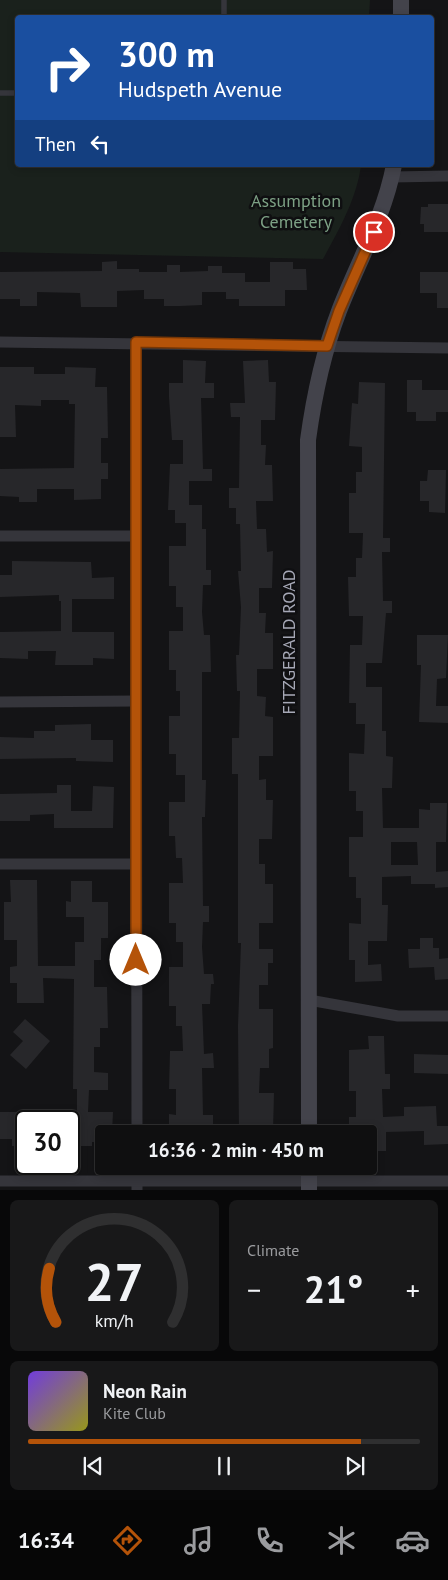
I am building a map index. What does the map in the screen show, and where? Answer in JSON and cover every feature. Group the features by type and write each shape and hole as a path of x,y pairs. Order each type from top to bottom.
{"main road":[{"path":"401,0 401,15"},
{"name":"FITZGERALD ROAD","path":"309,1125 308,440 315,392 327,346 339,311 367,250 393,171"}],"street":[{"path":"393,171 448,176"},
{"path":"0,342 136,342 448,348"},
{"path":"136,342 136,1125"},
{"path":"0,536 136,536"},
{"path":"0,702 136,701"},
{"path":"0,864 136,864"},
{"path":"309,1000 398,1016 448,1016"},
{"path":"6,1184 137,1186 309,1179 448,1181"}],"lane":[{"path":"224,0 224,15"},
{"path":"0,93 15,93"}],"green space":[{"name":"Assumption Cemetery","path":"0,0 370,0 369,15 15,15 15,167 361,167 356,190 341,225 323,259 0,252"}],"building":[{"path":"428,204 448,204 448,232 424,232 424,224 420,224 421,207 428,207"},
{"path":"117,261 117,269 139,269 139,272 167,272 167,265 180,265 180,272 208,271 208,266 222,266 222,273 245,273 245,282 270,282 270,262 293,262 293,269 306,269 307,290 285,290 285,306 239,306 239,299 226,299 226,292 202,292 202,305 180,306 164,306 164,299 144,299 144,290 117,291 117,307 81,307 80,293 37,292 37,306 20,306 20,299 0,299 0,272 102,271 102,262"},
{"path":"420,272 448,272 448,308 437,308 437,293 420,293"},
{"path":"183,360 206,361 205,383 214,383 214,398 201,398 203,469 212,469 212,481 189,481 189,505 202,505 202,529 206,529 206,570 211,570 211,585 203,585 202,612 204,635 210,635 211,672 202,672 202,780 206,780 205,817 202,817 203,906 209,906 209,922 203,922 202,947 204,974 213,974 214,984 211,984 210,1004 202,1004 204,1054 213,1053 214,1068 202,1068 203,1115 213,1115 213,1125 169,1125 169,1114 176,1115 176,1089 169,1089 170,1051 183,1051 182,1026 176,1026 176,1006 169,1006 169,967 183,967 183,942 176,942 176,923 169,923 169,883 183,883 182,858 176,858 175,836 169,836 169,802 185,802 185,775 176,775 176,754 169,754 169,716 180,716 180,691 176,691 176,670 169,670 169,631 183,631 183,607 176,607 176,586 169,586 169,546 186,546 186,523 175,523 175,510 168,510 170,464 183,464 183,440 172,440 169,383 183,383"},
{"path":"268,360 269,382 276,382 275,420 261,420 261,445 266,445 265,465 272,465 273,501 256,501 257,529 266,529 267,552 273,551 272,588 259,588 259,613 266,613 265,633 273,633 273,669 257,669 257,696 266,697 265,716 273,717 273,756 259,756 259,780 266,779 266,800 273,800 272,839 259,839 259,864 265,864 265,884 273,884 273,923 259,923 259,949 273,949 273,963 268,963 268,985 259,985 259,1009 273,1009 273,1048 269,1049 269,1068 260,1068 259,1093 274,1093 273,1125 239,1125 238,1026 241,943 238,943 238,774 232,774 232,738 239,738 240,691 237,691 236,655 239,655 241,607 238,571 241,571 240,524 236,524 236,508 229,508 229,488 239,488 240,417 231,417 230,403 245,403 243,361"},
{"path":"0,367 34,367 34,374 65,374 65,367 96,368 95,387 107,387 108,438 101,438 101,463 108,463 108,479 101,479 101,499 74,500 74,489 37,489 37,502 19,502 19,497 0,496 0,469 74,468 75,404 69,404 69,400 41,400 41,406 15,405 16,437 0,437"},
{"path":"407,380 422,380 422,390 448,390 448,412 436,412 436,421 416,421 416,412 407,412"},
{"path":"359,382 385,383 383,538 390,538 390,552 382,552 383,601 392,601 392,613 386,613 382,663 366,663 366,687 382,687 382,731 386,731 386,756 393,757 392,788 382,788 383,828 419,828 419,809 430,810 430,803 447,803 446,842 436,842 436,872 448,871 448,887 435,888 435,884 411,884 411,876 382,877 382,905 388,905 387,941 368,941 368,965 381,964 382,981 355,982 355,960 349,960 349,923 361,924 361,898 356,898 356,877 349,877 349,837 363,837 363,811 356,811 356,791 349,791 349,753 364,754 365,724 356,724 356,703 349,703 350,645 362,645 363,616 349,616 348,577 356,577 356,558 362,558 363,533 349,533 349,493 356,493 356,472 362,472 362,447 349,446 352,403 358,404","holes":["391,842 417,842 418,865 391,865"]},
{"path":"428,470 446,470 445,513 429,512 429,501 420,501 420,481 427,481"},
{"path":"12,561 91,562 92,578 114,577 114,599 72,599 72,632 114,632 114,659 93,658 93,665 55,665 56,651 28,651 28,659 0,658 0,632 61,631 61,601 59,601 59,595 0,597 0,575 12,575"},
{"path":"417,635 448,635 446,678 437,679 436,706 448,706 448,723 419,722 421,665 417,665"},
{"path":"91,724 91,740 113,740 113,762 76,761 76,758 0,759 0,737 34,738 34,731 55,731 55,725"},
{"path":"57,785 71,785 71,811 92,811 93,786 114,787 113,828 54,828 54,814 30,815 30,821 0,821 0,794 57,793"},
{"path":"10,880 37,880 38,966 75,966 75,942 84,942 84,917 66,917 66,901 71,902 71,881 92,881 92,902 108,902 108,938 101,938 101,960 94,960 94,987 107,987 108,1028 100,1028 100,1047 94,1047 94,1072 108,1073 108,1090 89,1090 88,1112 113,1112 112,1125 95,1125 95,1142 92,1142 92,1146 80,1146 80,1110 77,1110 77,1089 73,1089 74,979 43,978 44,1003 17,1003 17,983 10,983 10,967 17,966 17,940 4,940 4,902 11,902"},
{"path":"420,938 433,938 433,948 439,948 439,959 448,958 448,979 435,980 434,967 409,968 408,949 420,949"},
{"path":"25,1019 50,1041 26,1069 10,1055 23,1041 13,1032"},
{"path":"368,1036 384,1036 385,1074 390,1074 390,1089 382,1089 383,1117 404,1116 404,1107 436,1106 437,1126 448,1126 448,1144 424,1145 424,1131 386,1132 386,1151 377,1151 377,1125 349,1125 349,1117 356,1117 356,1091 349,1091 349,1050 369,1049"},
{"path":"414,1054 448,1055 448,1074 414,1073"},
{"path":"0,1112 15,1112 15,1146 12,1146 12,1139 0,1139"}],"route":[{"path":"136,960 136,342 327,346 350,284 374,232"}]}
